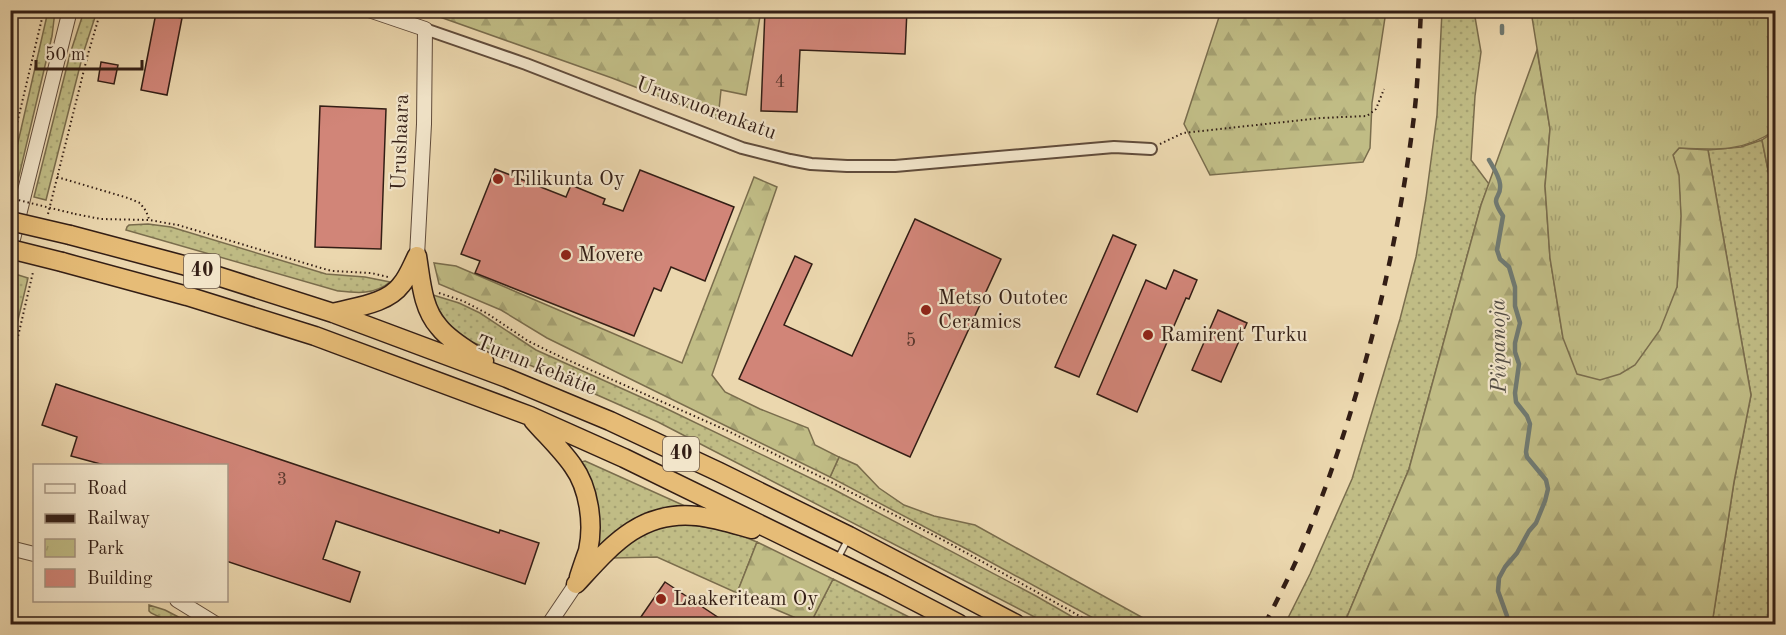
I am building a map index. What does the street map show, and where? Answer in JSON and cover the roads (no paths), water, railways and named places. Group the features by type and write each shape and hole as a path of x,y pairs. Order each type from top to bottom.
{"highway":[{"name":"Turun kehätie","path":"10,220 183,266 333,313 507,378 610,421 719,472 849,536 1016,624"},
{"name":"40","path":"10,250 187,296 315,336 530,416 624,458 792,539 959,624"},
{"path":"333,313 380,300 396,291 406,278 417,256"},
{"path":"417,256 424,297 429,312 439,328 507,378"},
{"path":"530,416 573,466 586,492 590,539 576,584"},
{"path":"576,584 612,545 626,534 650,521 665,517 706,518 792,539"}],"street":[{"path":"10,250 70,10"},
{"name":"Urusvuorenkatu","path":"369,10 526,64 742,148 812,164 895,166 1114,147 1151,149"},
{"name":"Urushaara","path":"417,256 424,124 425,29"},
{"path":"10,548 33,554"},
{"path":"549,624 576,584"},
{"path":"180,602 216,624"}],"lane":[{"path":"836,561 849,536"}],"waterway":[{"name":"Piipanoja","path":"1502,26 1502,33"},
{"name":"Piipanoja","path":"1489,160 1499,181 1500,189 1496,204 1503,216 1497,250 1500,259 1509,267 1515,287 1515,306 1520,323 1515,343 1519,364 1516,402 1530,424 1527,457 1546,480 1548,489 1536,523 1499,578 1498,591 1507,616 1507,624"}],"railway":[{"path":"1265,624 1301,549 1325,488 1343,437 1373,334 1396,230 1413,124 1421,10"}],"place":[{"name":"Tilikunta Oy","path":"498,179"},
{"name":"Movere","path":"566,255"},
{"name":"Metso Outotec Ceramics","path":"926,310"},
{"name":"Ramirent Turku","path":"1148,335"},
{"name":"Laakeriteam Oy","path":"661,599"}]}
